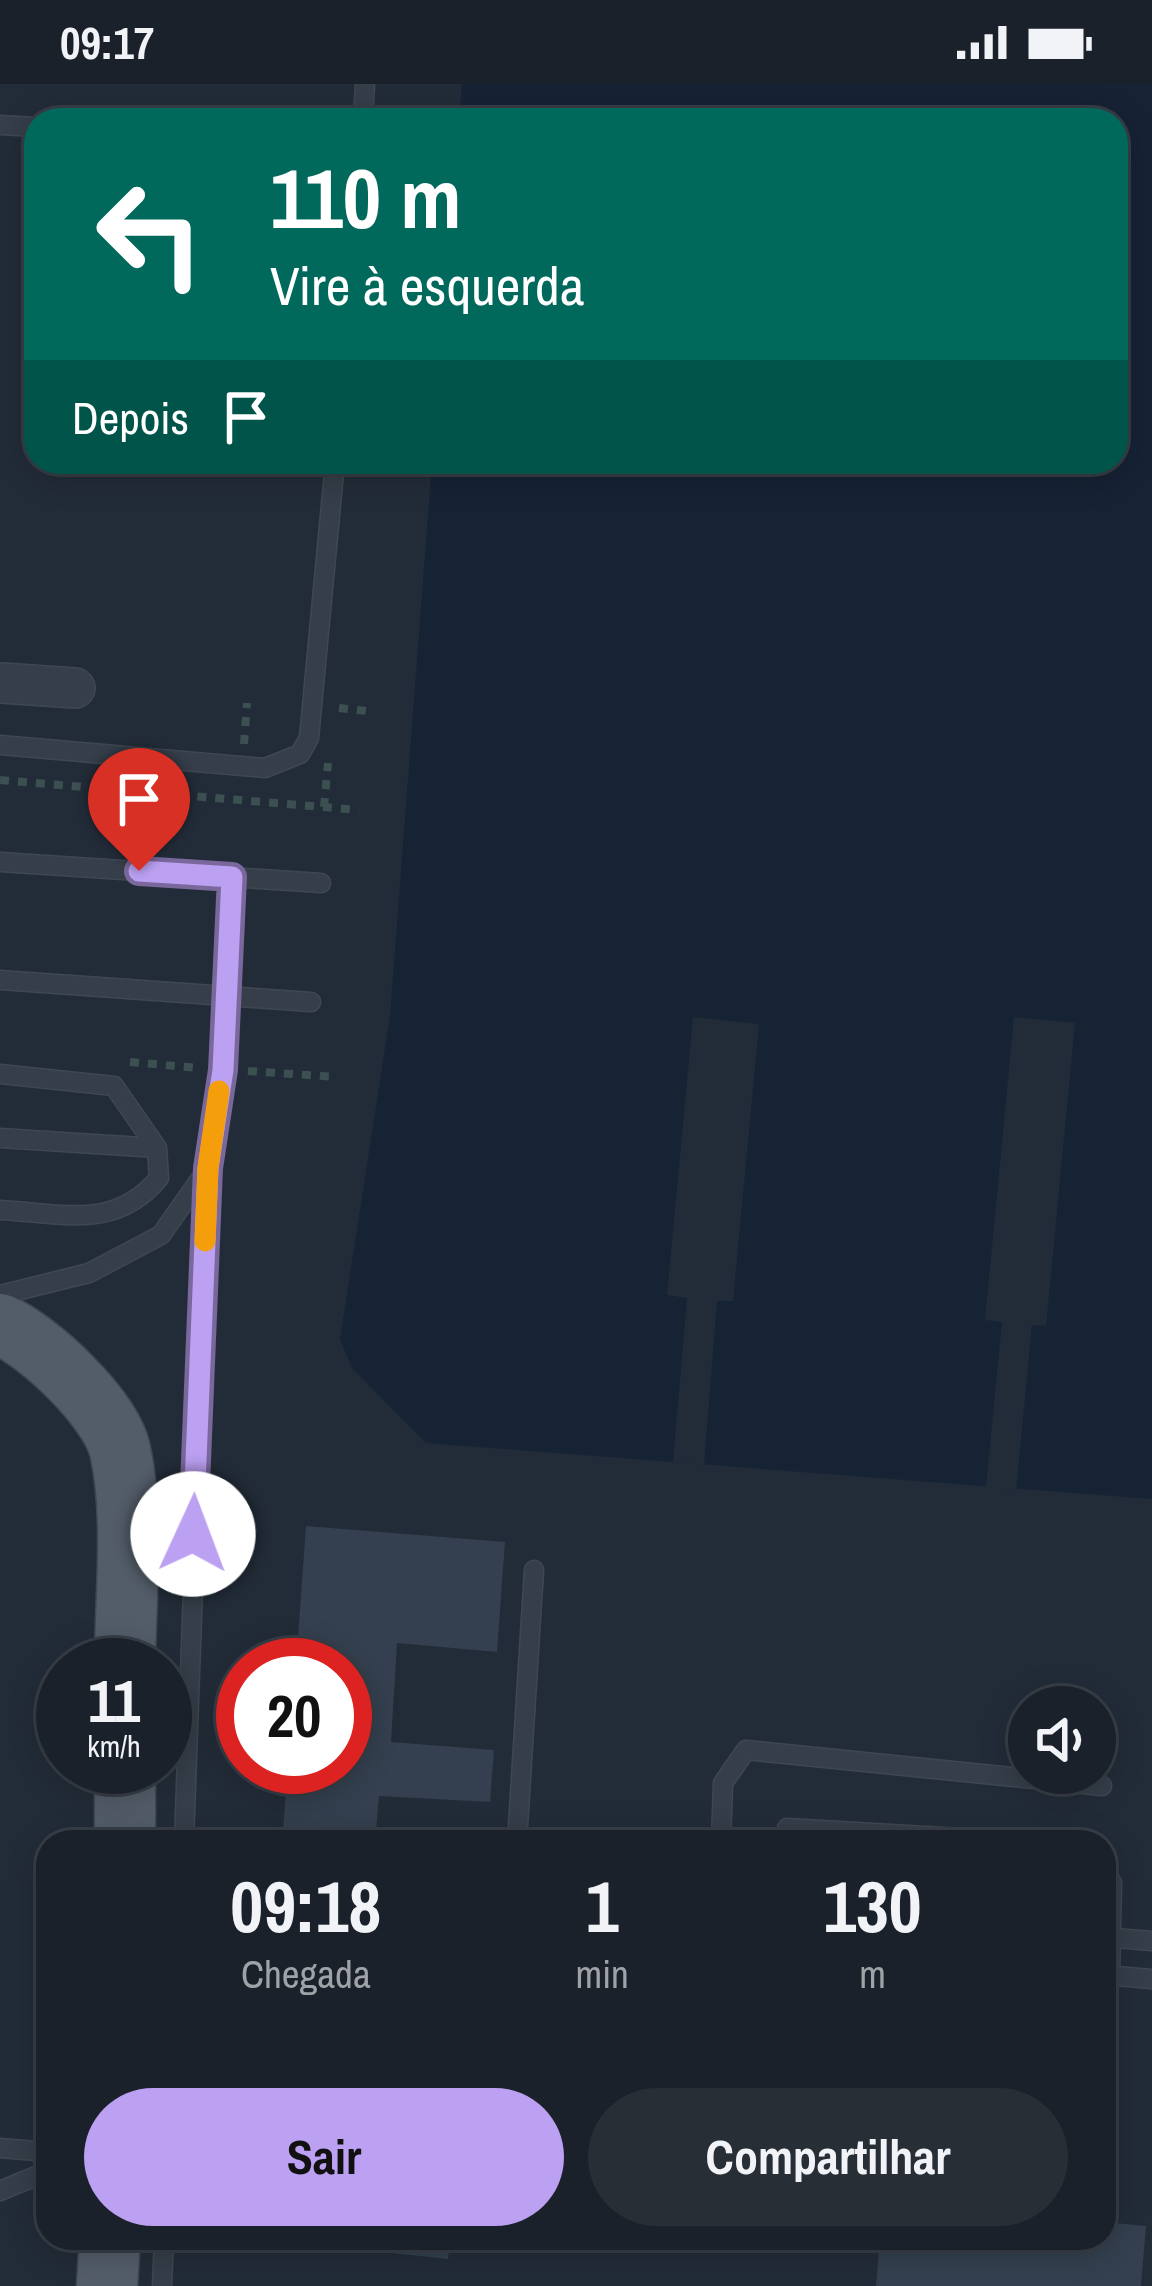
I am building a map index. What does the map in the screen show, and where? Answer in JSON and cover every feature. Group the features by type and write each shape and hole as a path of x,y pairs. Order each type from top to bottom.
{"main road":[{"path":"0,1324 69,1373 119,1445 125,1496 125,1638"},
{"path":"125,1794 125,1830"},
{"path":"107,2286 109,2250"}],"street":[{"path":"2,683 75,688"}],"lane":[{"path":"0,745 266,768 300,754 309,738 333,474"},
{"path":"0,862 321,884"},
{"path":"184,1830 208,1168 223,1070 232,877"},
{"path":"0,980 310,1002"},
{"path":"0,1074 113,1086 157,1148 159,1178 140,1202 108,1216 0,1210"},
{"path":"0,1138 157,1148"},
{"path":"0,1294 89,1273 161,1235 208,1168"},
{"path":"125,1496 195,1490"},
{"path":"518,1830 534,1570"},
{"path":"721,1830 723,1784 746,1750 1008,1776"},
{"path":"787,1828 822,1830"},
{"path":"1116,1938 1152,1941"},
{"path":"1116,1976 1152,1978"},
{"path":"0,2148 36,2151"},
{"path":"0,2192 36,2176"},
{"path":"162,2286 164,2250"}],"path":[{"path":"243,754 247,703"},
{"path":"324,706 367,712"},
{"path":"0,780 359,810"},
{"path":"239,1071 337,1077"}],"water":[{"path":"462,84 1152,84 1152,1499 426,1443 352,1368 340,1339 390,1016 431,474 1128,474 1128,108 460,108"}],"pier":[{"path":"693,1017 759,1024 733,1301 717,1301 704,1465 673,1462 687,1298 667,1295"},
{"path":"1014,1017 1075,1023 1046,1326 1032,1325 1016,1490 986,1487 1002,1322 985,1320"}],"building":[{"path":"306,1526 505,1542 497,1652 397,1643 391,1742 494,1750 490,1802 379,1796 376,1830 283,1830 286,1794 372,1794 372,1638 298,1638"},
{"path":"1116,2223 1146,2226 1141,2286 876,2286 879,2250 1116,2250"},
{"path":"364,2250 449,2250 448,2259"}],"slow traffic":[{"path":"205,1241 208,1168 219,1091"}],"route":[{"path":"139,871 232,877 223,1070 208,1168 193,1534"}]}
